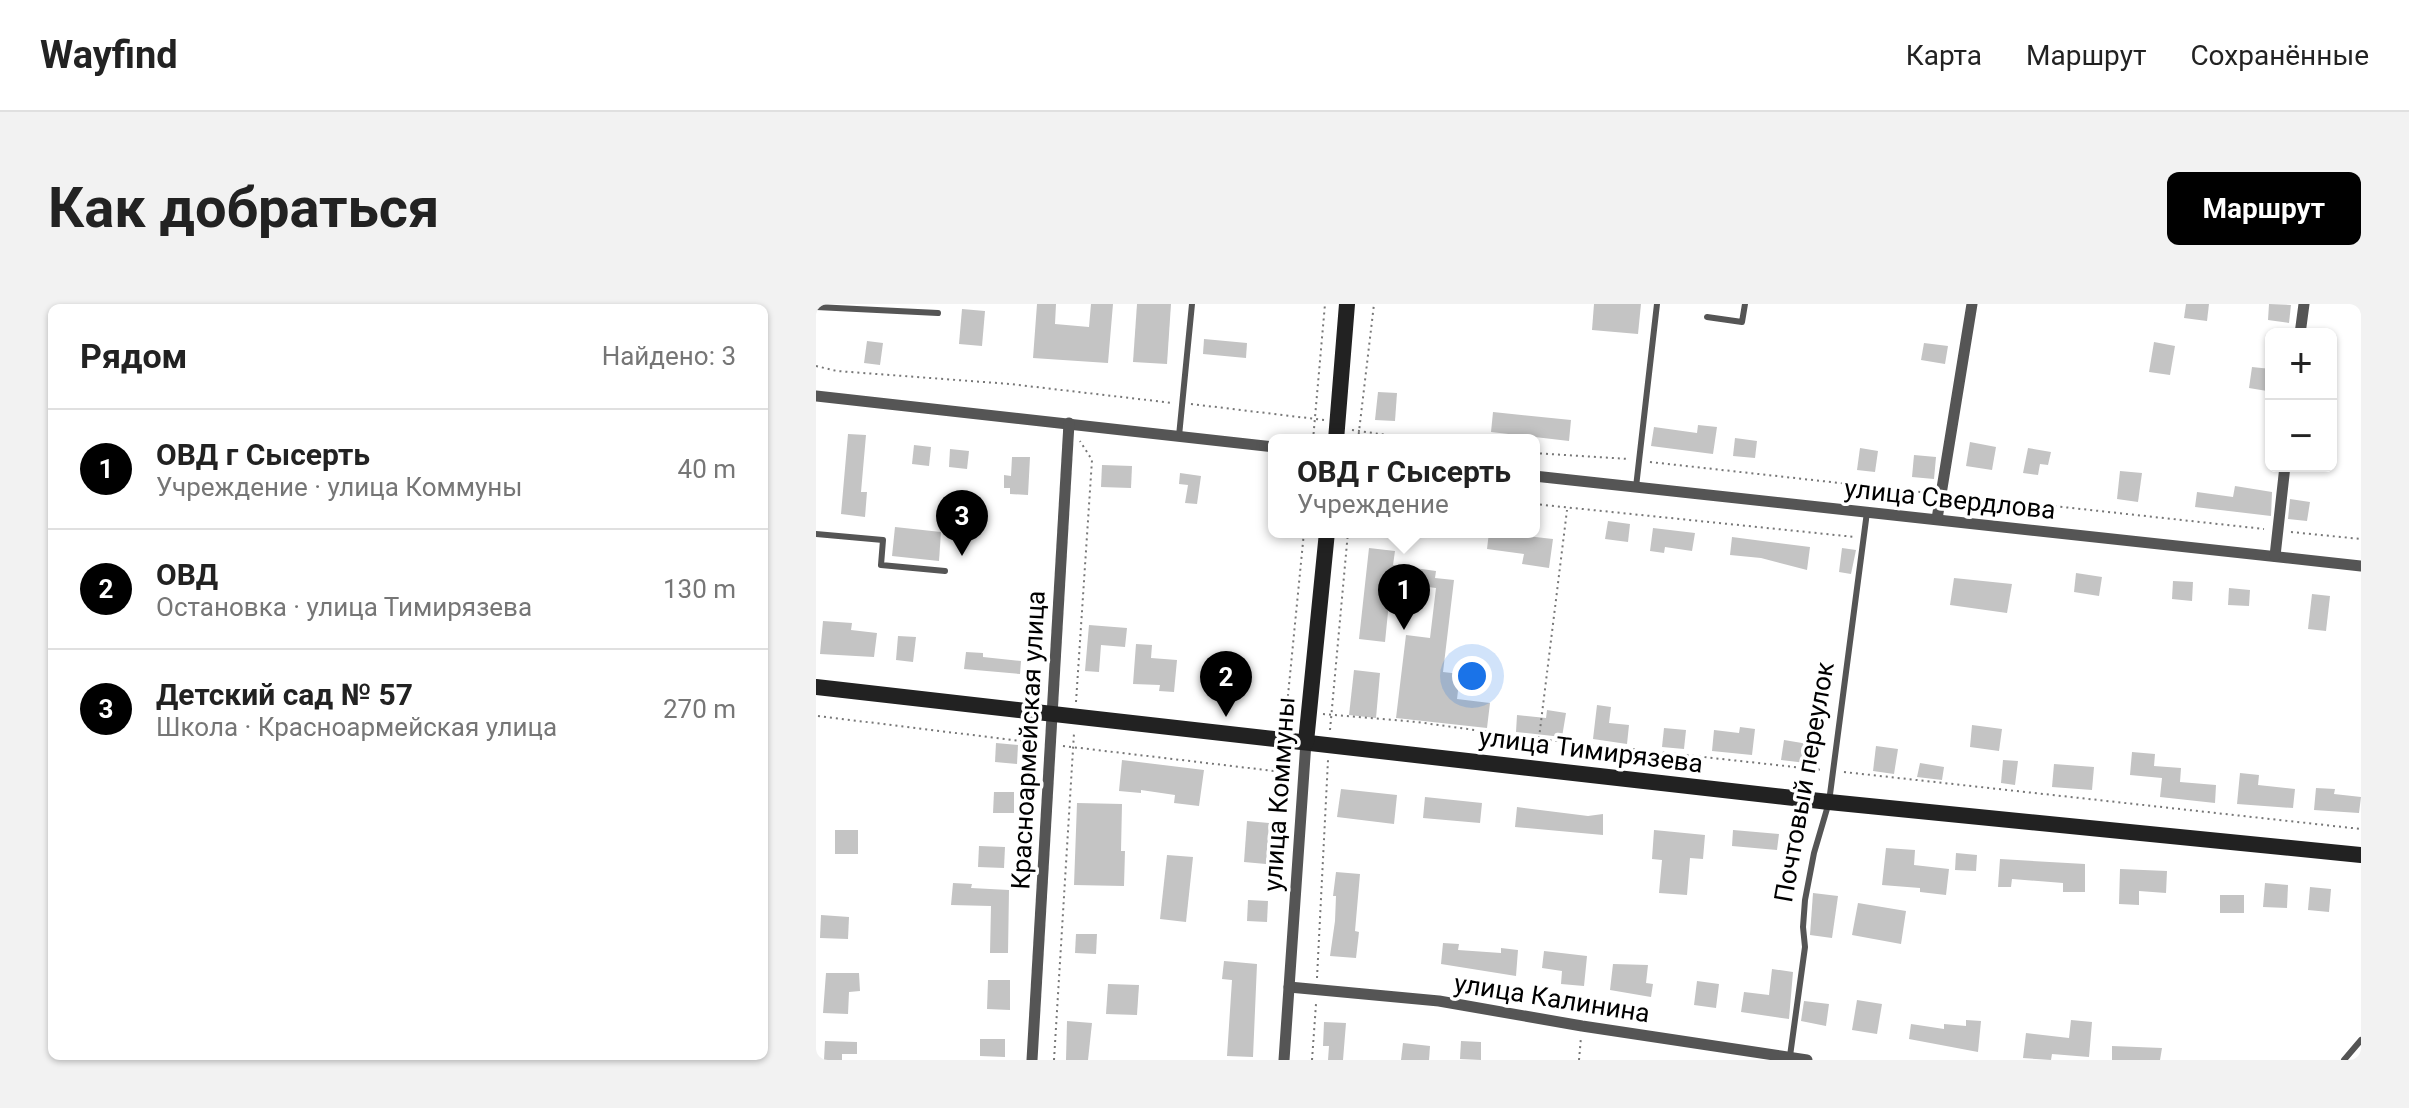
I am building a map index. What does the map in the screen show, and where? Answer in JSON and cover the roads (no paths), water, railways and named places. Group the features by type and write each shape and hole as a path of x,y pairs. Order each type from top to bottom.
{"main road":[{"path":"1337,432 1347,304"},
{"name":"улица Коммуны","path":"1306,742 1326,538"},
{"name":"улица Тимирязева","path":"816,687 1829,802 2361,855"}],"street":[{"path":"1937,519 1972,304"},
{"path":"2301,328 2304,304"},
{"path":"816,396 1268,446"},
{"name":"Красноармейская улица","path":"1032,1060 1069,423"},
{"path":"2275,556 2284,472"},
{"name":"улица Свердлова","path":"1540,477 2361,566"},
{"name":"улица Коммуны","path":"1284,1060 1306,742"},
{"name":"улица Калинина","path":"1289,987 1439,1001 1807,1060"}],"lane":[{"path":"1179,436 1192,304"},
{"path":"1636,487 1657,304"},
{"path":"1707,317 1742,322 1745,304"},
{"path":"816,307 938,313"},
{"name":"Почтовый переулок","path":"1790,1059 1805,947 1805,900 1814,853 1829,802 1867,512"},
{"path":"816,534 883,540 881,565 945,571"},
{"path":"2344,1060 2361,1040"}],"place":[{"name":"Детский сад № 57","path":"962,556"},
{"name":"ОВД г Сысерть","path":"1404,630"},
{"name":"ОВД","path":"1226,717"}]}
